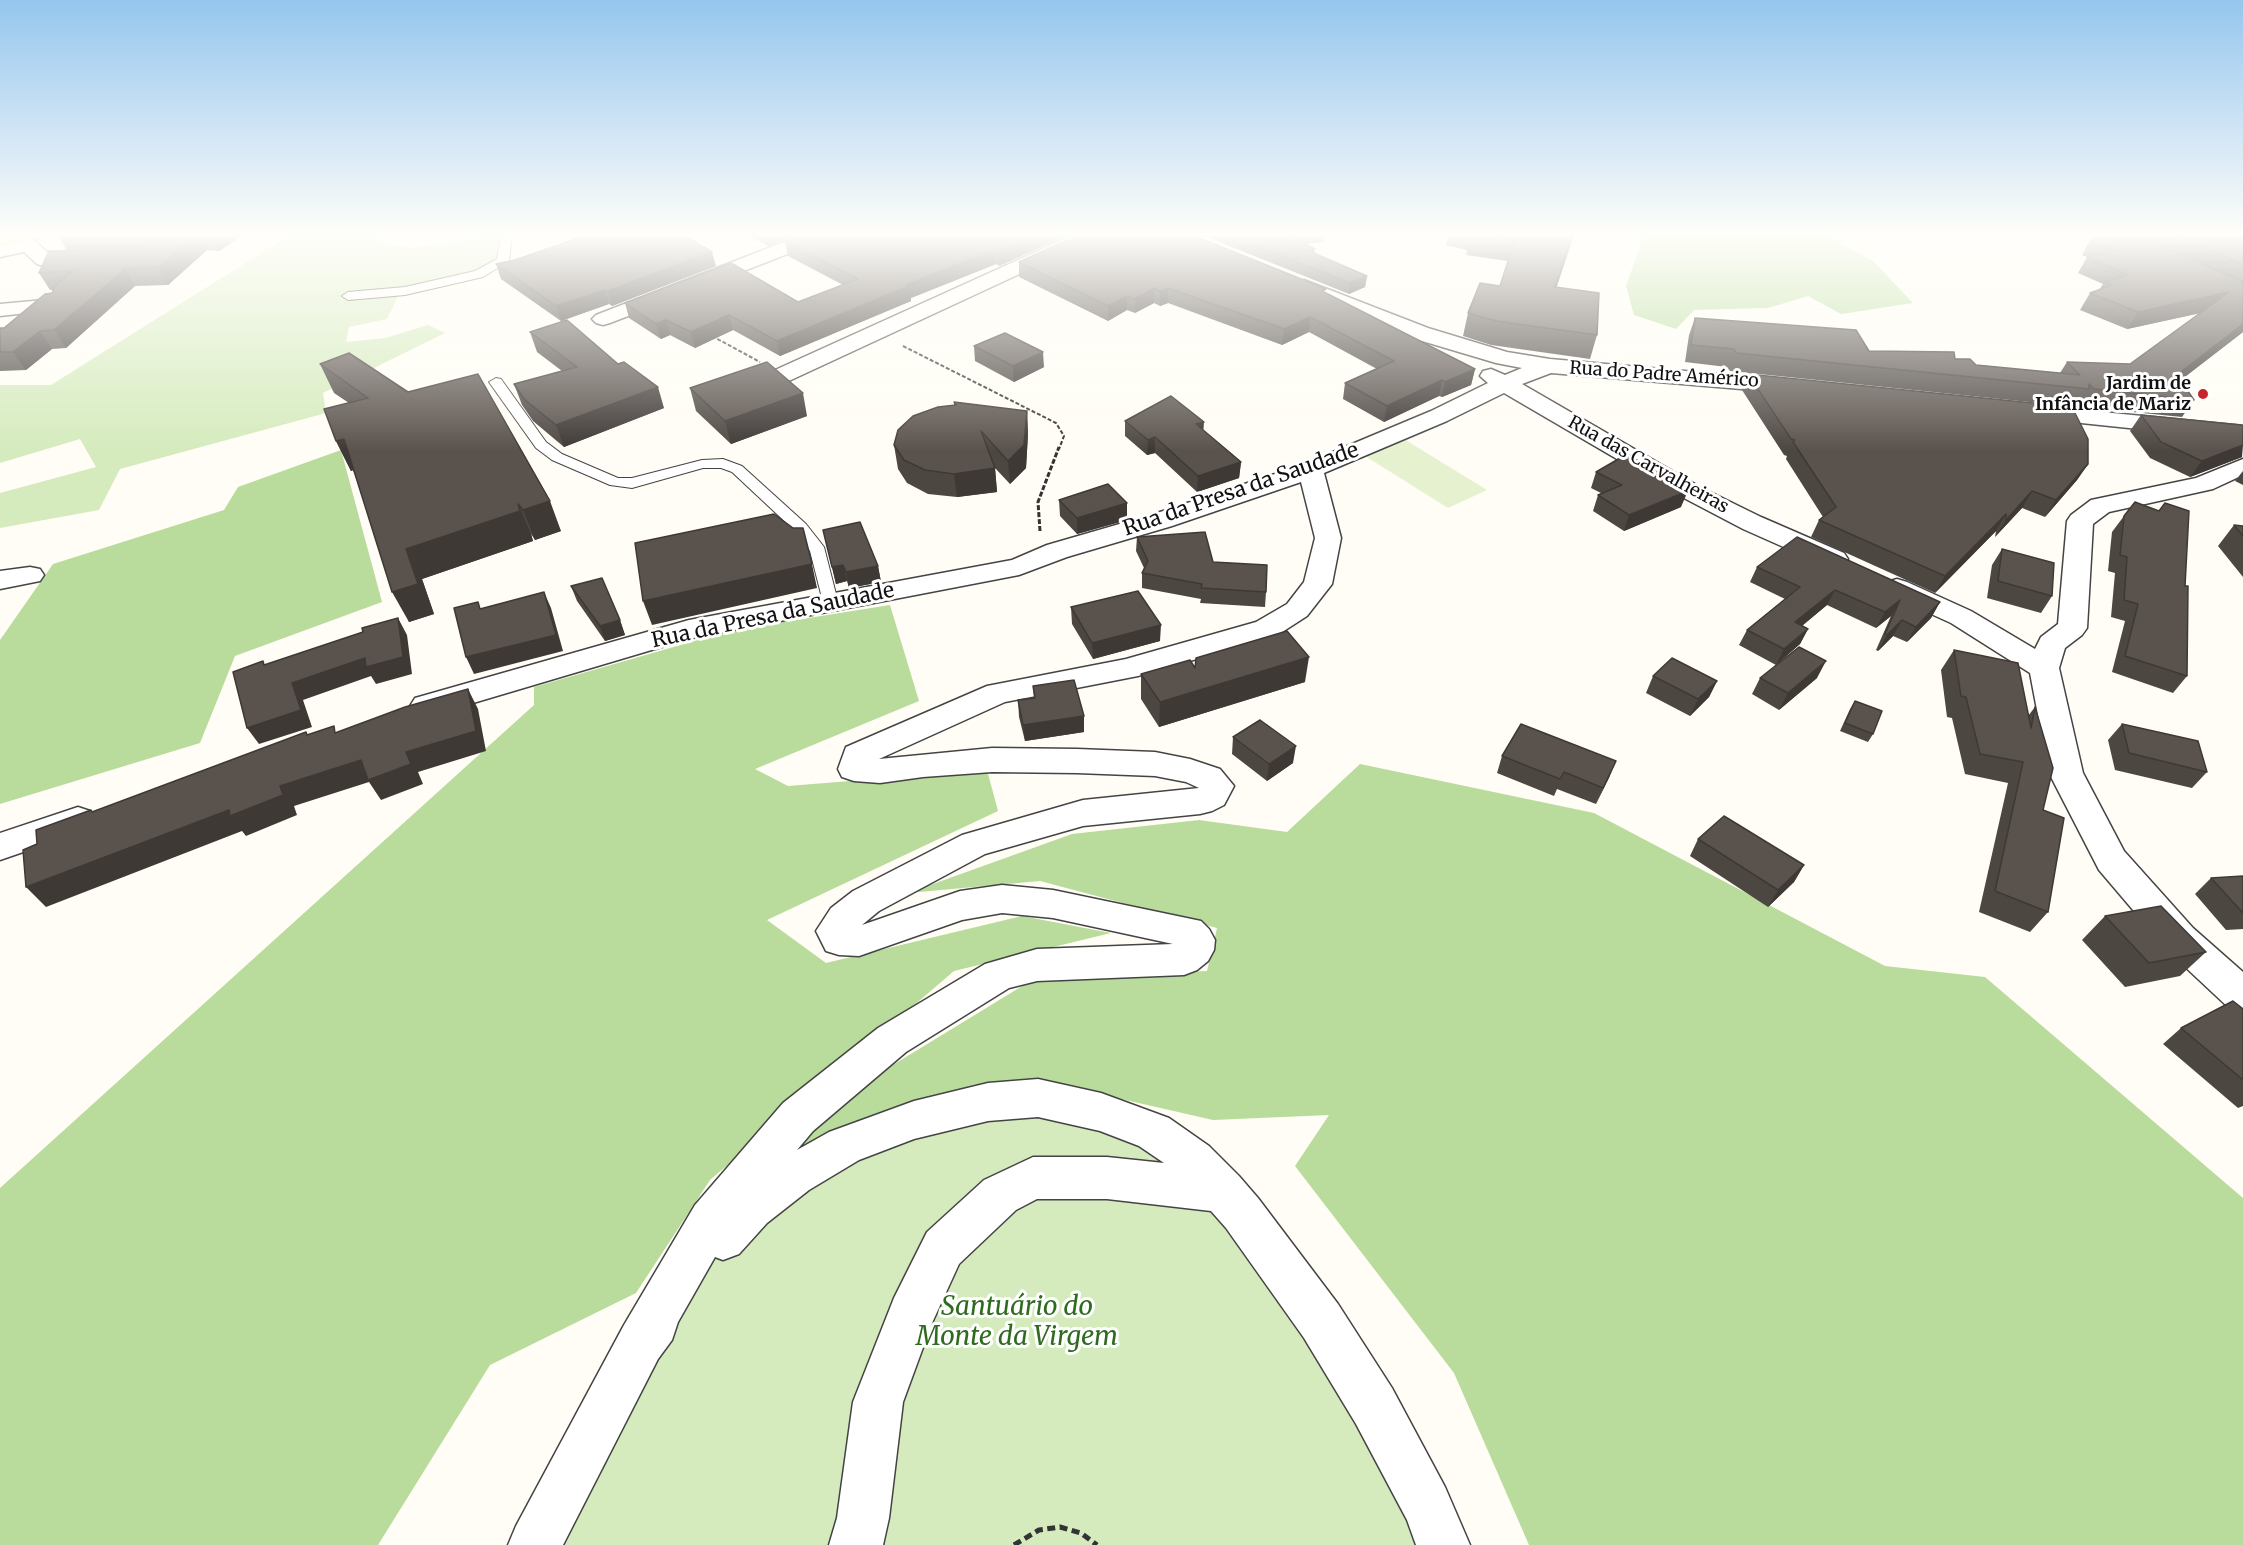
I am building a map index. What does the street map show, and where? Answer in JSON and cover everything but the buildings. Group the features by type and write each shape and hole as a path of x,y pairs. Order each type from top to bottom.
{"street":[{"path":"0,310 32,307"},
{"path":"603,319 634,307"},
{"path":"783,375 930,307"},
{"name":"Rua das Carvalheiras","path":"1356,307 1504,371 1691,492 1866,567 1961,617 2047,656"},
{"name":"Rua das Carvalheiras","path":"1542,369 1725,494 1798,537"},
{"name":"Rua da Presa da Saudade","path":"401,714 688,629 1019,567 1057,551 1163,520 1311,470 1440,416 1504,371 1542,369"},
{"name":"Rua do Padre Américo","path":"1542,369 1743,381 1812,388"},
{"path":"2008,410 2243,433"},
{"path":"2243,466 2204,484 2100,506 2080,521 2072,628 2047,656 2066,773 2111,860 2180,939 2243,996"},
{"path":"535,1545 641,1341 711,1220 798,1117 892,1040 999,975 1037,965 1184,959 1195,950 1196,940 1188,932 1053,904 1002,899 960,906 859,941 840,940 835,931 844,918 866,901 974,844 1083,813 1200,802 1212,795 1217,786 1209,777 1155,764 992,760 880,771 854,769 858,755 893,737 998,693 1127,669 1266,629 1297,610 1318,584 1328,538 1311,470"},
{"path":"0,580 30,575"},
{"path":"0,847 107,810"},
{"path":"641,1341 715,1246 751,1208 794,1175 844,1146 914,1120 988,1102 1038,1098 1101,1112 1154,1132 1194,1160 1242,1213 1321,1321 1374,1406 1427,1505 1443,1545"},
{"path":"863,1536 878,1402 911,1315 943,1248 999,1196 1033,1178 1107,1178 1222,1191"}],"lane":[{"path":"496,382 541,446 557,457 615,482 632,483 702,464 723,463 737,469 800,527 818,550 830,602"}],"path":[{"path":"875,332 1056,423 1064,436 1038,502 1040,533 1057,551"},
{"path":"711,335 783,375"},
{"path":"1014,1545 1018,1540 1039,1530 1060,1527 1081,1533 1097,1545"}],"green space":[{"path":"175,307 393,307 387,319 349,327 346,342 385,338 428,325 445,333 323,393 326,413 120,469 99,510 0,528 0,493 96,467 80,439 0,463 0,385 51,385"},
{"path":"1632,307 1771,307 1694,310 1676,329 1634,315"},
{"path":"1828,307 1886,307 1841,314"},
{"path":"1404,439 1487,490 1448,508 1365,456"},
{"path":"341,450 382,602 235,656 200,743 0,804 0,640 53,564 224,510 238,487"},
{"path":"890,605 919,701 755,769 788,786 987,770 998,811 767,920 826,963 1022,916 1111,933 954,971 710,1180 636,1293 490,1365 378,1545 0,1545 0,1188 534,705 534,687 733,630"},
{"path":"1360,764 1594,813 1885,966 1985,977 2243,1198 2243,1545 1529,1545 1454,1373 1295,1166 1329,1115 1213,1120 1047,1082 933,1096 805,1157 793,1146 860,1085 1037,977 1207,971 1217,928 1040,881 908,893 1072,834 1199,820 1287,832"},
{"name":"Santuário do Monte da Virgem","path":"1023,1099 1194,1160 1443,1545 535,1545 715,1246 794,1175"}],"place":[{"name":"Jardim de Infância de Mariz","path":"2203,394"}]}
